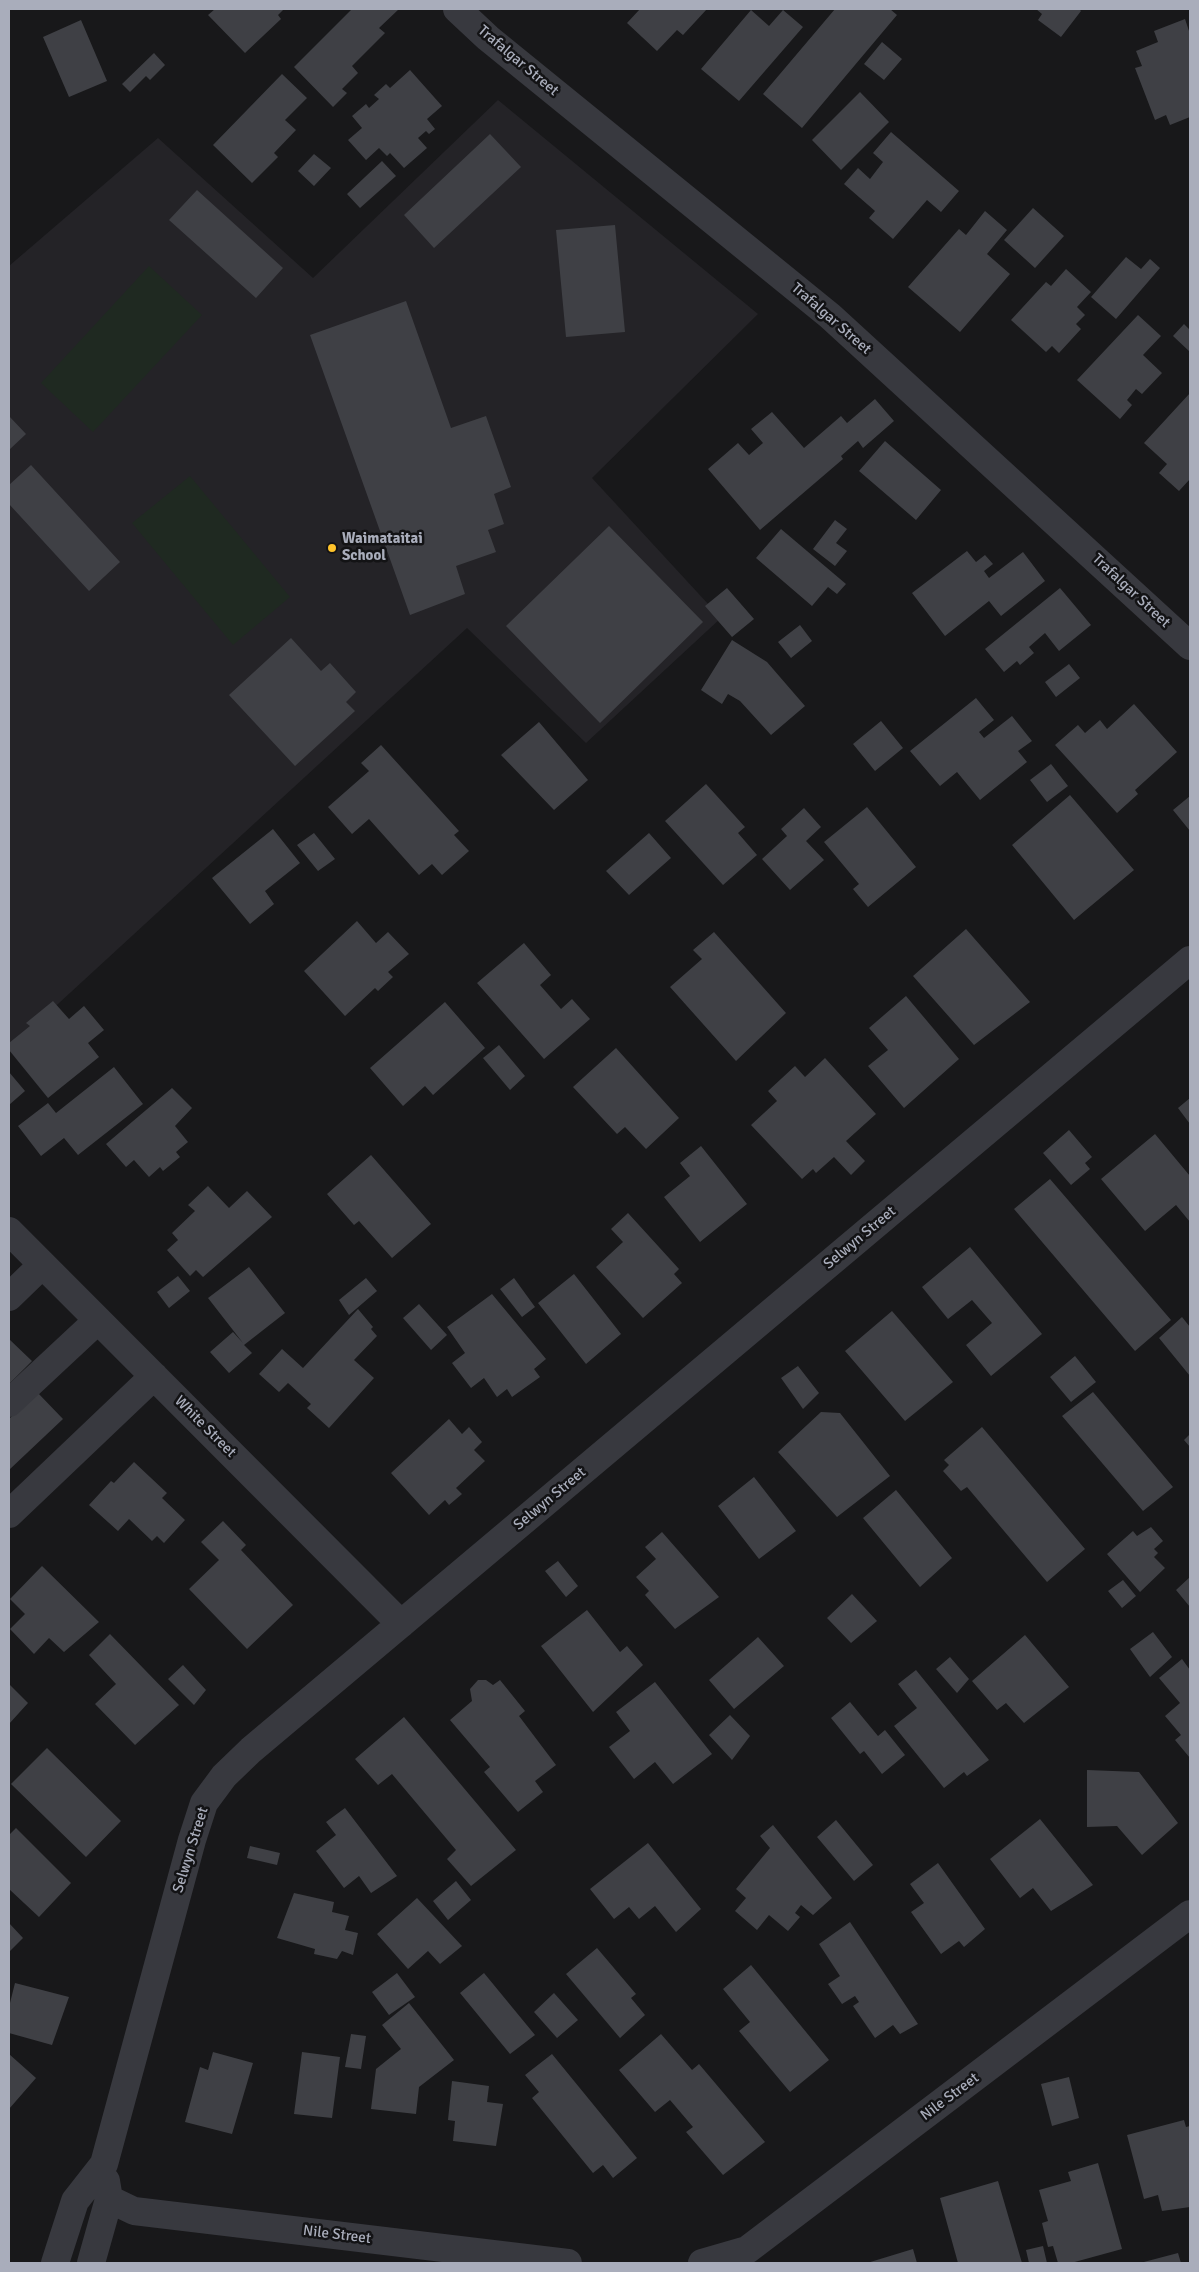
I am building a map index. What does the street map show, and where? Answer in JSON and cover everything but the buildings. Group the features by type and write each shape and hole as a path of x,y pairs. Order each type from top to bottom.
{"street":[{"name":"Trafalgar Street","path":"457,9 496,44 830,316 1190,646"},
{"name":"Selwyn Street","path":"55,2263 75,2201 104,2164 204,1803 224,1776 251,1750 1190,960"},
{"name":"White Street","path":"9,1231 401,1624"},
{"path":"9,1297 42,1264"},
{"path":"9,1404 98,1320"},
{"path":"9,1514 154,1376"},
{"name":"Nile Street","path":"702,2263 747,2250 1190,1914"},
{"name":"Selwyn Street","path":"90,2263 109,2200 104,2164"},
{"name":"Nile Street","path":"109,2200 134,2210 568,2263"}],"shaded area":[{"name":"Waimataitai School","path":"498,100 758,314 592,478 721,618 586,743 467,628 9,1049 9,266 158,138 313,278"},
{"path":"149,266 202,315 93,432 41,383"},
{"path":"190,476 290,597 233,645 132,523"}],"place":[{"name":"Waimataitai School","path":"332,548"}]}
